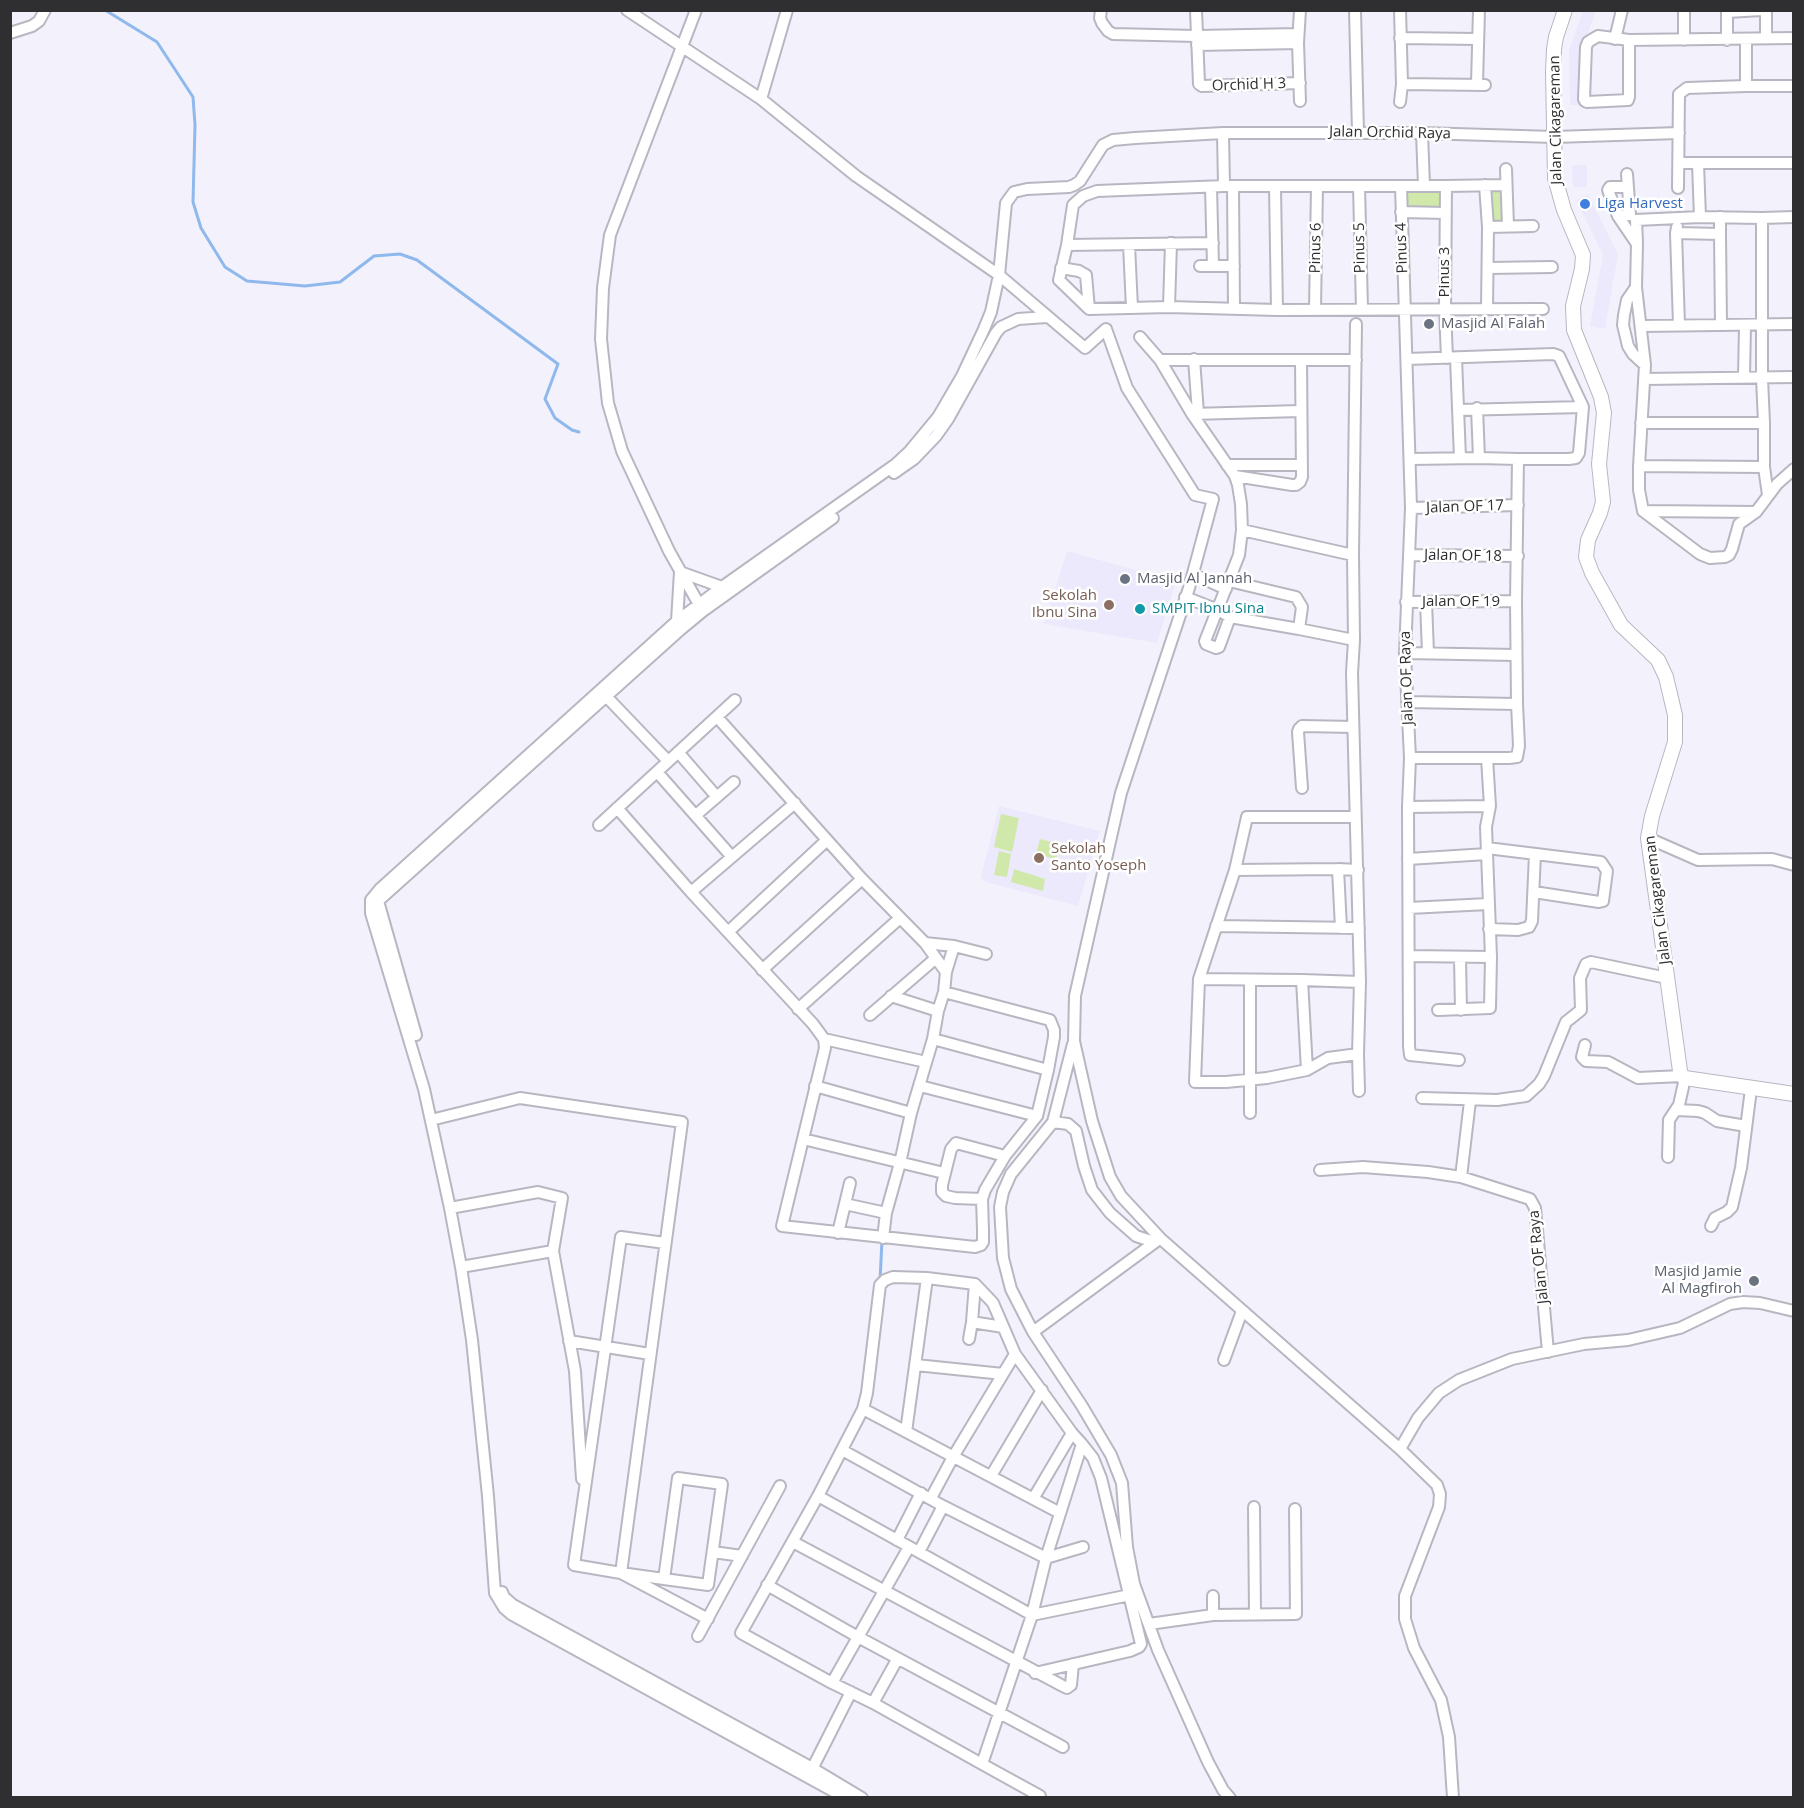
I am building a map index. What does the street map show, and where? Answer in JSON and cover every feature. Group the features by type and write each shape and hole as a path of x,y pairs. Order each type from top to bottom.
{"street":[{"path":"10,33 32,26 39,21 45,10"},
{"path":"627,10 762,99 856,176 999,275 1085,348 1106,329 1127,388 1195,495 1213,499 1193,574 1121,793 1075,996 1074,1041 1053,1122 1011,1174 1003,1192 1000,1207 1003,1258 1011,1289 1033,1332 1111,1455 1122,1483 1127,1547 1134,1584 1158,1650 1208,1762 1223,1790 1230,1797"},
{"path":"696,10 610,235 603,288 601,339 608,403 622,451 680,572 701,607"},
{"path":"762,99 787,10"},
{"path":"1101,10 1102,23 1113,34 1197,41 1298,39"},
{"name":"Orchid H 3","path":"1196,10 1199,84 1202,86 1300,83"},
{"path":"1300,10 1298,39 1300,101"},
{"path":"1355,10 1358,133"},
{"path":"1400,10 1402,84 1400,102"},
{"path":"1402,84 1481,85 1479,10"},
{"name":"Jalan Cikagareman","path":"1565,10 1554,49 1554,178 1582,255 1582,269 1574,306 1574,330 1601,397 1604,413 1599,464 1603,502 1588,540 1586,557 1592,573 1621,625 1658,660 1666,677 1675,715 1675,742 1652,816 1648,838 1676,1052 1683,1077"},
{"path":"1615,39 1622,10"},
{"path":"1684,10 1684,40"},
{"path":"1728,40 1727,11 1764,10 1766,38"},
{"path":"1629,40 1628,100 1587,102 1584,99 1586,47 1588,42 1598,36 1629,40 1794,38"},
{"path":"1400,38 1478,39"},
{"path":"1746,39 1746,86"},
{"path":"1678,188 1678,98 1683,90 1794,86"},
{"path":"1223,133 1234,308"},
{"name":"Jalan Orchid Raya","path":"999,275 1006,203 1010,196 1014,192 1027,189 1074,185 1080,181 1103,145 1113,141 1223,133 1422,133 1554,137 1679,133"},
{"path":"1422,133 1424,186"},
{"path":"1679,163 1794,163"},
{"path":"1698,164 1700,217"},
{"path":"1506,168 1508,226"},
{"path":"1627,174 1628,217 1637,244"},
{"path":"1485,185 1488,227 1487,309"},
{"path":"1506,185 1097,190 1089,192 1073,205 1059,276 1060,283 1089,309 1169,307 1277,310 1543,309"},
{"name":"Pinus 6","path":"1316,310 1317,186"},
{"name":"Pinus 5","path":"1359,186 1362,309"},
{"name":"Pinus 4","path":"1401,186 1404,310"},
{"name":"Pinus 3","path":"1446,186 1445,309 1458,410 1460,458"},
{"path":"1211,187 1213,266"},
{"path":"1275,187 1277,310"},
{"path":"1628,187 1610,187 1608,190 1628,217 1637,244 1636,287 1645,365 1639,466 1639,490 1643,510 1649,517 1700,554 1718,558 1729,555 1739,524 1756,512 1768,495 1794,469"},
{"path":"1401,212 1445,213"},
{"path":"1628,217 1794,217"},
{"path":"1677,217 1678,325"},
{"path":"1720,217 1721,325"},
{"path":"1762,218 1762,378 1764,467 1768,495"},
{"path":"1488,227 1533,226"},
{"path":"1676,233 1720,234"},
{"path":"1169,307 1171,243"},
{"path":"1067,244 1213,243"},
{"path":"1129,245 1132,308"},
{"path":"1200,266 1233,266"},
{"path":"1488,268 1552,267"},
{"path":"1061,268 1086,274 1089,309"},
{"path":"862,1797 810,1772 513,1605 498,1592 495,1495 481,1364 464,1266 427,1076 375,900 722,587 877,478 909,452 938,417 962,376 991,312 999,275"},
{"path":"1636,287 1627,300 1623,325 1628,346 1645,365"},
{"name":"Jalan OF Raya","path":"1404,310 1411,508 1405,653 1410,758 1408,807 1409,1046 1410,1055 1459,1060"},
{"path":"991,312 1007,324"},
{"path":"604,693 677,621 701,607 914,459 936,436 948,419 996,333 1018,319 1047,316"},
{"path":"1356,324 1352,673 1360,982 1359,1091"},
{"path":"1642,326 1794,324"},
{"path":"1744,377 1745,325"},
{"path":"1140,337 1160,360 1235,476 1241,504 1242,530 1239,555 1205,640 1206,644 1219,647 1230,617"},
{"path":"1407,359 1553,354 1559,356 1583,407 1580,453 1576,458 1410,459"},
{"path":"1194,359 1195,414"},
{"path":"1160,360 1356,360"},
{"path":"1235,476 1296,485 1300,482 1302,477 1301,360"},
{"path":"1644,379 1794,377"},
{"path":"1458,410 1583,407"},
{"path":"1477,408 1479,458"},
{"path":"1195,414 1300,411"},
{"path":"1641,423 1764,423"},
{"path":"1410,758 1517,757 1519,746 1516,655 1518,459"},
{"path":"1227,465 1301,465"},
{"path":"1639,466 1764,467"},
{"name":"Jalan OF 17","path":"1411,508 1518,505"},
{"path":"1643,510 1756,512"},
{"path":"1242,530 1353,555"},
{"name":"Jalan OF 18","path":"1408,555 1518,556"},
{"path":"680,572 722,587"},
{"path":"677,621 680,572"},
{"path":"1193,574 1227,585 1296,597 1302,607 1299,629"},
{"path":"1185,597 1230,617 1354,640"},
{"name":"Jalan OF 19","path":"1406,602 1516,601"},
{"path":"1426,602 1428,653"},
{"path":"1405,653 1516,655"},
{"path":"604,693 668,761"},
{"path":"599,825 735,700"},
{"path":"1407,702 1517,704"},
{"path":"717,717 862,879 925,943 946,972"},
{"path":"1302,788 1299,729 1302,726 1353,727"},
{"path":"678,752 717,797"},
{"path":"1438,1010 1490,1008 1491,957 1486,827 1490,806 1487,758"},
{"path":"657,772 732,857"},
{"path":"696,815 734,782"},
{"path":"691,892 795,803"},
{"path":"1408,807 1490,806"},
{"path":"617,808 813,1024 824,1039 825,1048 782,1227 975,1247 980,1246 983,1242 982,1199 1005,1156 1037,1116 1054,1037 1053,1025 1050,1020 944,992"},
{"path":"1355,817 1247,817 1235,870 1199,979 1195,1082 1251,1079 1307,1070 1328,1058 1358,1054"},
{"path":"1648,838 1698,860 1772,859 1794,865"},
{"path":"728,932 827,840"},
{"path":"1408,859 1487,851 1602,862 1607,871 1603,901 1534,892"},
{"path":"1489,929 1518,930 1528,927 1532,921 1535,854"},
{"path":"1338,869 1341,928"},
{"path":"1235,870 1358,870"},
{"path":"762,970 862,879"},
{"path":"1409,908 1488,904"},
{"path":"798,1009 900,918"},
{"path":"1216,926 1359,928"},
{"path":"925,943 954,946 986,954"},
{"path":"883,1238 886,1213 911,1113 933,1039 944,992 946,972 954,946"},
{"path":"1409,956 1491,957"},
{"path":"870,1015 936,958"},
{"path":"1460,958 1461,1010"},
{"path":"1422,1098 1470,1101 1526,1096 1539,1084 1566,1022 1581,1010 1580,978 1586,964 1591,962 1667,978"},
{"path":"1199,979 1360,982"},
{"path":"1250,980 1250,1113"},
{"path":"1302,980 1307,1070"},
{"path":"891,996 938,1011"},
{"path":"824,1039 926,1062"},
{"path":"933,1039 1048,1070"},
{"path":"1074,1041 1092,1121 1110,1177 1121,1196 1157,1240 1400,1449 1437,1485 1440,1494 1435,1521 1405,1596 1405,1619 1414,1648 1441,1700 1449,1737 1453,1797"},
{"path":"1585,1045 1582,1057 1586,1060 1608,1062 1638,1078 1683,1077 1794,1094"},
{"path":"1668,1157 1669,1120 1679,1105 1683,1077"},
{"path":"815,1086 911,1113"},
{"path":"920,1086 1037,1116"},
{"path":"1711,1226 1715,1218 1732,1207 1741,1168 1751,1089"},
{"path":"434,1119 520,1098 682,1122 621,1573"},
{"path":"1461,1177 1470,1101"},
{"path":"1676,1110 1698,1111 1717,1121 1746,1125"},
{"path":"1053,1122 1068,1124 1076,1131 1092,1190 1110,1213 1136,1236 1157,1240"},
{"path":"803,1139 944,1173"},
{"path":"982,1199 946,1196 942,1192 944,1173 951,1149 956,1143 1005,1156"},
{"name":"Jalan OF Raya","path":"1320,1170 1364,1167 1428,1172 1461,1177 1530,1199 1535,1208 1548,1352"},
{"path":"838,1233 850,1183"},
{"path":"453,1207 538,1192 562,1198 554,1251 575,1371 584,1501"},
{"path":"845,1204 886,1213"},
{"path":"664,1579 678,1478 722,1484 708,1585 664,1579 621,1573 574,1565 621,1237 665,1243"},
{"path":"1033,1332 1100,1285 1157,1240"},
{"path":"464,1266 554,1251"},
{"path":"1035,1673 1139,1647 1140,1637 1101,1478 1093,1458 1015,1354 993,1303 975,1284 927,1278 893,1277 880,1285 864,1409 741,1633 1040,1796"},
{"path":"906,1432 927,1278"},
{"path":"969,1339 975,1284"},
{"path":"1400,1449 1418,1418 1439,1393 1459,1380 1489,1367 1512,1359 1584,1344 1628,1340 1680,1328 1730,1304 1743,1302 1794,1311"},
{"path":"1224,1360 1242,1311"},
{"path":"972,1322 1003,1327"},
{"path":"570,1341 650,1354"},
{"path":"897,1540 953,1457 1015,1354"},
{"path":"916,1365 1003,1374"},
{"path":"991,1476 1042,1390"},
{"path":"864,1409 1060,1513"},
{"path":"1033,1499 1072,1432"},
{"path":"982,1764 1032,1615 1046,1558 1082,1444"},
{"path":"842,1450 1046,1558 1083,1547"},
{"path":"698,1636 780,1486"},
{"path":"818,1496 1032,1615 1130,1595"},
{"path":"920,1552 944,1506"},
{"path":"1254,1506 1255,1614"},
{"path":"1149,1624 1213,1615 1296,1614 1295,1509"},
{"path":"1054,1533 1065,1551"},
{"path":"793,1542 1060,1685 1069,1687 1073,1664"},
{"path":"832,1683 909,1547"},
{"path":"713,1551 742,1556"},
{"path":"621,1573 708,1619"},
{"path":"767,1585 858,1637 1063,1747"},
{"path":"1213,1596 1213,1615"},
{"path":"873,1703 898,1658"},
{"path":"810,1772 851,1692"},
{"path":"810,1772 846,1797"}],"shaded area":[{"path":"1583,11 1596,11 1582,50 1583,105 1570,105 1569,50"},
{"path":"1572,165 1587,165 1587,187 1573,187"},
{"path":"1588,194 1618,254 1605,329 1590,326 1603,255 1576,200"},
{"name":"Sekolah Ibnu Sina","path":"1067,551 1176,581 1157,643 1044,624"},
{"name":"Sekolah Santo Yoseph","path":"999,806 1100,831 1078,906 989,883 982,879"}],"green space":[{"path":"1404,189 1442,189 1442,210 1405,209"},
{"path":"1503,190 1505,221 1491,222 1488,191"},
{"path":"1001,814 1019,818 1012,852 994,847"},
{"path":"1040,839 1060,844 1056,859 1036,854"},
{"path":"999,851 1011,854 1007,877 994,875"},
{"path":"1014,869 1045,879 1043,891 1011,882"}],"waterway":[{"path":"105,10 157,42 193,97 195,125 193,202 201,228 225,267 247,281 305,286 340,282 374,256 400,254 417,260 558,364 545,399 555,418 579,432"},
{"path":"880,1281 882,1240"}],"place":[{"name":"Liga Harvest","path":"1585,204"},
{"name":"Masjid Al Falah","path":"1429,324"},
{"name":"Masjid Al Jannah","path":"1125,579"},
{"name":"Sekolah Ibnu Sina","path":"1109,605"},
{"name":"SMPIT Ibnu Sina","path":"1140,609"},
{"name":"Sekolah Santo Yoseph","path":"1039,858"},
{"name":"Masjid Jamie Al Magfiroh","path":"1754,1281"}]}
